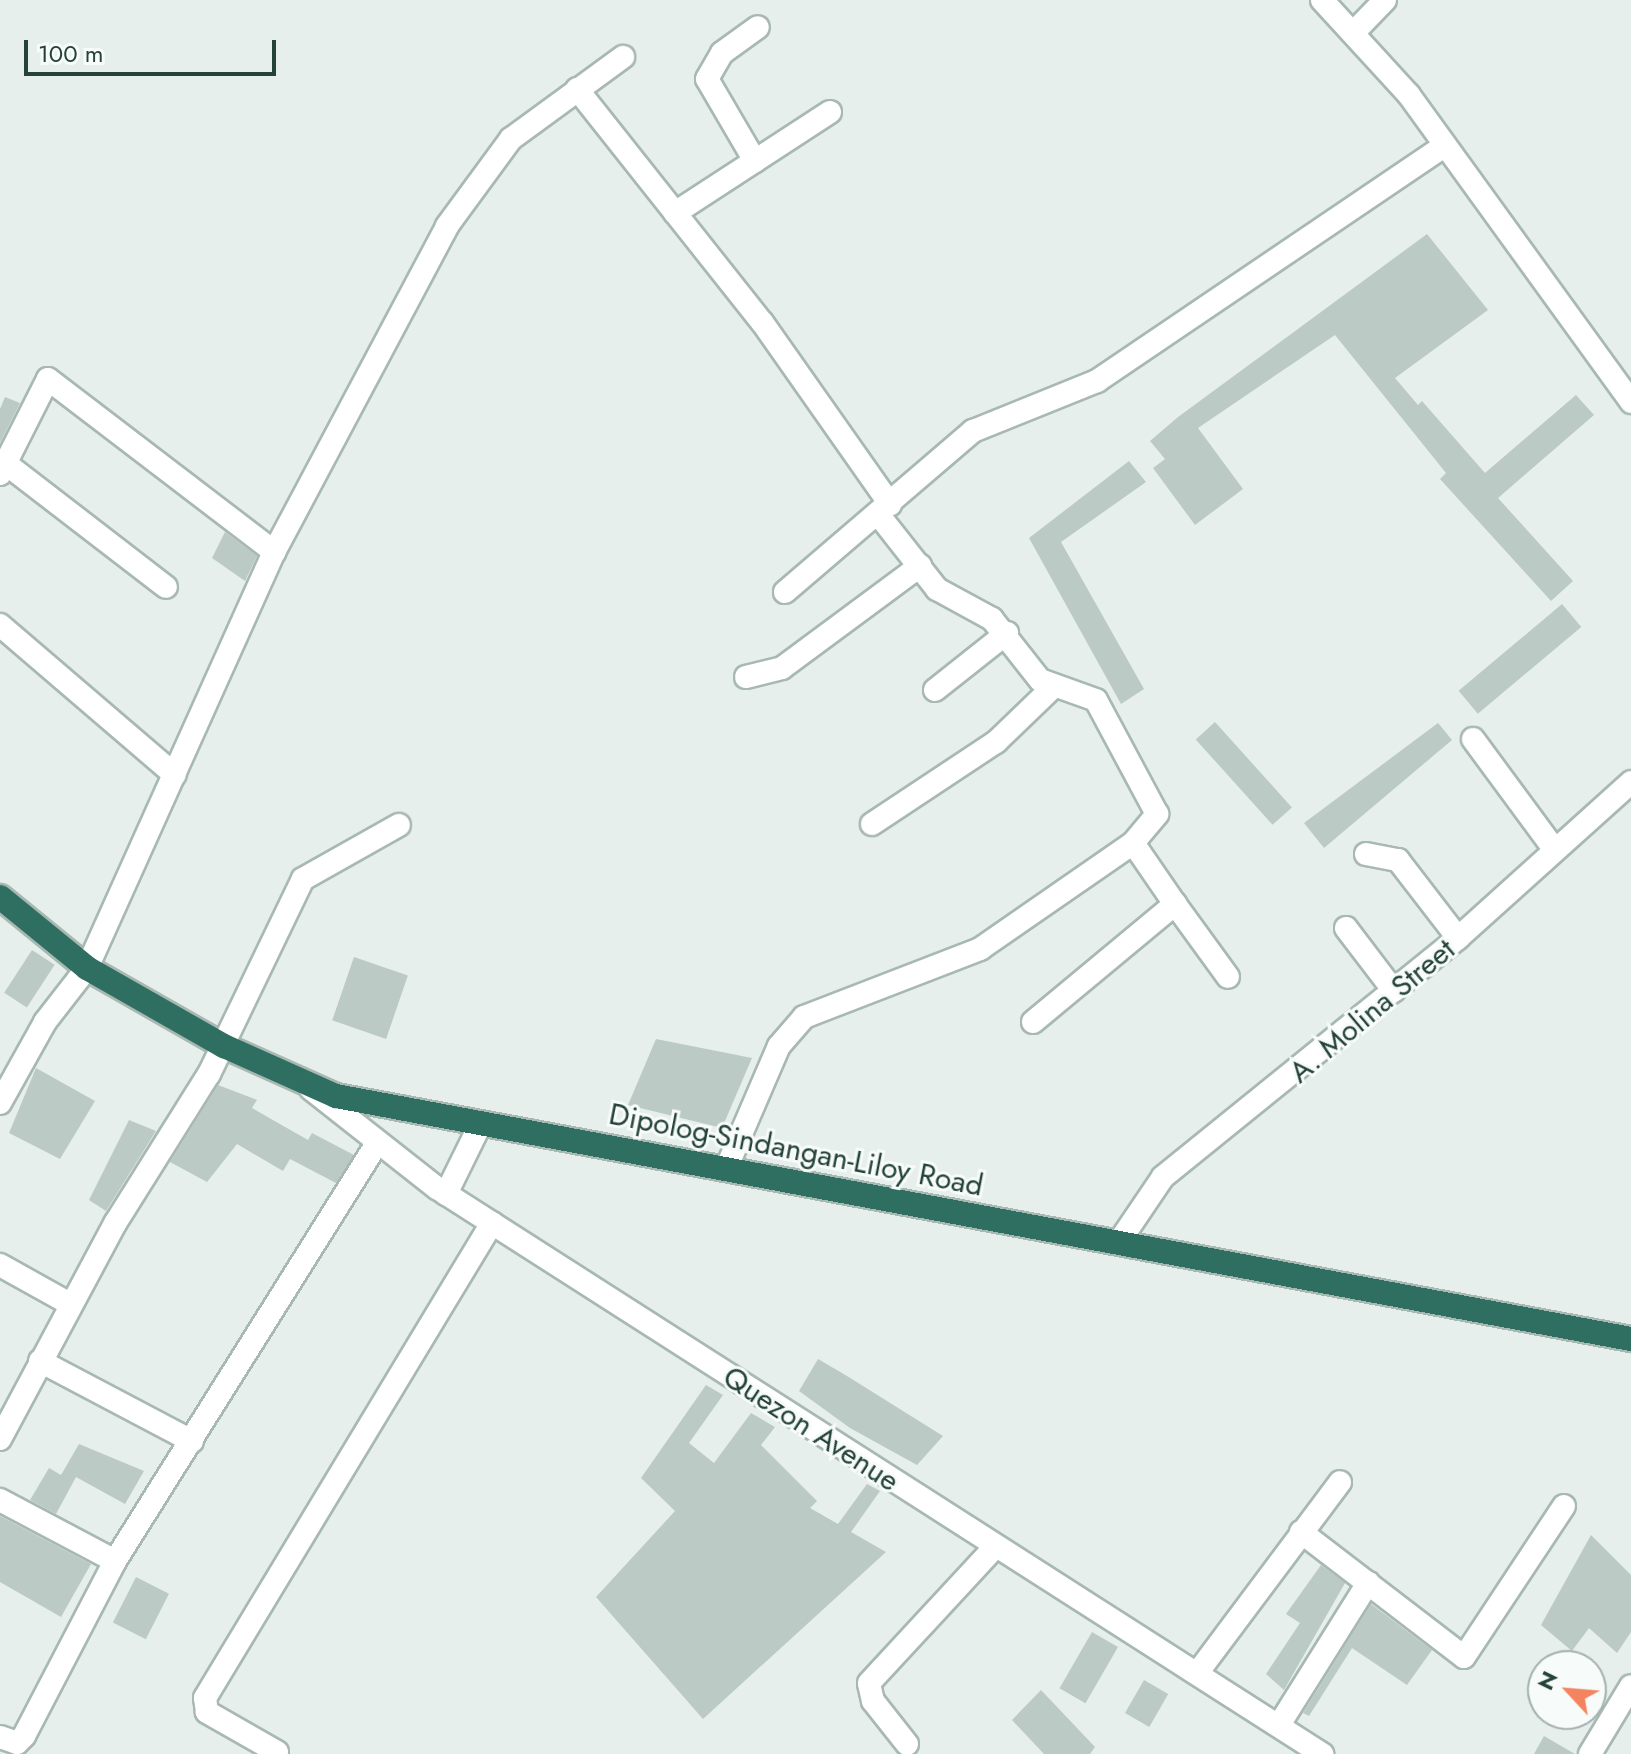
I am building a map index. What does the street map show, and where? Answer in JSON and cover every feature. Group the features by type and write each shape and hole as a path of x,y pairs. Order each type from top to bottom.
{"highway":[{"name":"Dipolog-Sindangan-Liloy Road","path":"0,897 87,968 224,1046 311,1089 1631,1339"}],"street":[{"path":"1322,0 1355,31 1445,145 1631,402"},
{"path":"1355,31 1385,0"},
{"path":"755,161 707,79 722,53 758,27"},
{"path":"0,1103 45,1022 87,968 274,552 447,226 511,139 623,57"},
{"path":"577,89 675,213 937,589 1007,633 1051,689 1084,694 1106,713 1157,814 1133,843 956,962 845,996 804,1017 779,1046 726,1169"},
{"path":"675,213 830,112"},
{"path":"785,592 973,431 1106,375 1445,145"},
{"path":"166,587 2,468 48,379 274,552"},
{"path":"746,677 782,668 920,566"},
{"path":"0,625 175,775"},
{"path":"935,690 1007,633"},
{"path":"872,824 996,742 1051,689"},
{"path":"1473,739 1554,849"},
{"name":"A. Molina Street","path":"1119,1242 1163,1177 1458,938 1631,782"},
{"path":"0,1439 70,1304 224,1046 303,879 399,825"},
{"path":"1133,843 1228,977"},
{"path":"1366,854 1398,860 1458,938"},
{"path":"1033,1022 1175,904"},
{"path":"0,910 37,928"},
{"path":"1346,928 1394,991"},
{"name":"Quezon Avenue","path":"311,1089 377,1144 446,1194 1322,1754"},
{"path":"446,1194 481,1123"},
{"path":"0,1737 17,1743 24,1736 115,1561 377,1144"},
{"path":"277,1752 207,1712 205,1698 492,1223"},
{"path":"0,1265 70,1304"},
{"path":"40,1361 192,1441"},
{"path":"1198,1672 1340,1482"},
{"path":"0,1500 115,1561"},
{"path":"1301,1532 1464,1657 1564,1506"},
{"path":"907,1744 873,1701 869,1683 995,1547"},
{"path":"1279,1725 1368,1583"},
{"path":"1600,1750 1631,1686"}],"building":[{"path":"1427,234 1488,310 1395,378 1418,405 1422,401 1485,473 1576,395 1594,415 1498,498 1573,581 1551,601 1440,479 1446,473 1335,335 1198,428 1243,489 1195,525 1153,468 1165,459 1150,441 1178,417"},
{"path":"5,397 20,403 0,443 0,409"},
{"path":"1129,461 1146,482 1061,542 1144,689 1121,704 1029,538"},
{"path":"225,532 257,556 245,581 212,558"},
{"path":"1562,604 1581,627 1478,714 1459,691"},
{"path":"1215,722 1292,807 1273,825 1196,739"},
{"path":"1438,723 1452,740 1324,848 1304,823"},
{"path":"32,950 55,965 27,1007 4,993"},
{"path":"354,957 408,976 386,1039 332,1020"},
{"path":"656,1039 752,1058 722,1128 628,1105"},
{"path":"36,1068 95,1101 60,1159 9,1133"},
{"path":"218,1085 257,1100 252,1108 308,1140 312,1133 354,1155 336,1183 290,1159 283,1171 237,1144 207,1182 170,1162"},
{"path":"129,1120 156,1131 106,1211 89,1200"},
{"path":"818,1359 943,1436 917,1465 850,1428 799,1391"},
{"path":"706,1385 723,1395 689,1443 714,1463 751,1413 775,1427 761,1445 817,1501 810,1508 838,1524 867,1484 880,1491 851,1532 886,1552 703,1719 596,1597 675,1511 641,1478"},
{"path":"79,1444 144,1471 125,1504 76,1477 56,1514 30,1500 49,1468 61,1475"},
{"path":"0,1516 91,1564 61,1617 0,1582"},
{"path":"1591,1535 1631,1575 1631,1632 1617,1653 1589,1628 1571,1650 1541,1625"},
{"path":"1321,1565 1345,1583 1284,1690 1266,1674 1300,1623 1286,1614"},
{"path":"136,1577 169,1594 146,1639 113,1622"},
{"path":"1371,1604 1432,1650 1407,1685 1352,1648 1309,1716 1303,1713"},
{"path":"1092,1632 1118,1647 1085,1703 1060,1688"},
{"path":"1144,1680 1168,1694 1149,1727 1125,1713"},
{"path":"1041,1690 1095,1747 1090,1754 1044,1754 1012,1720"},
{"path":"1544,1736 1575,1754 1534,1754"}]}
